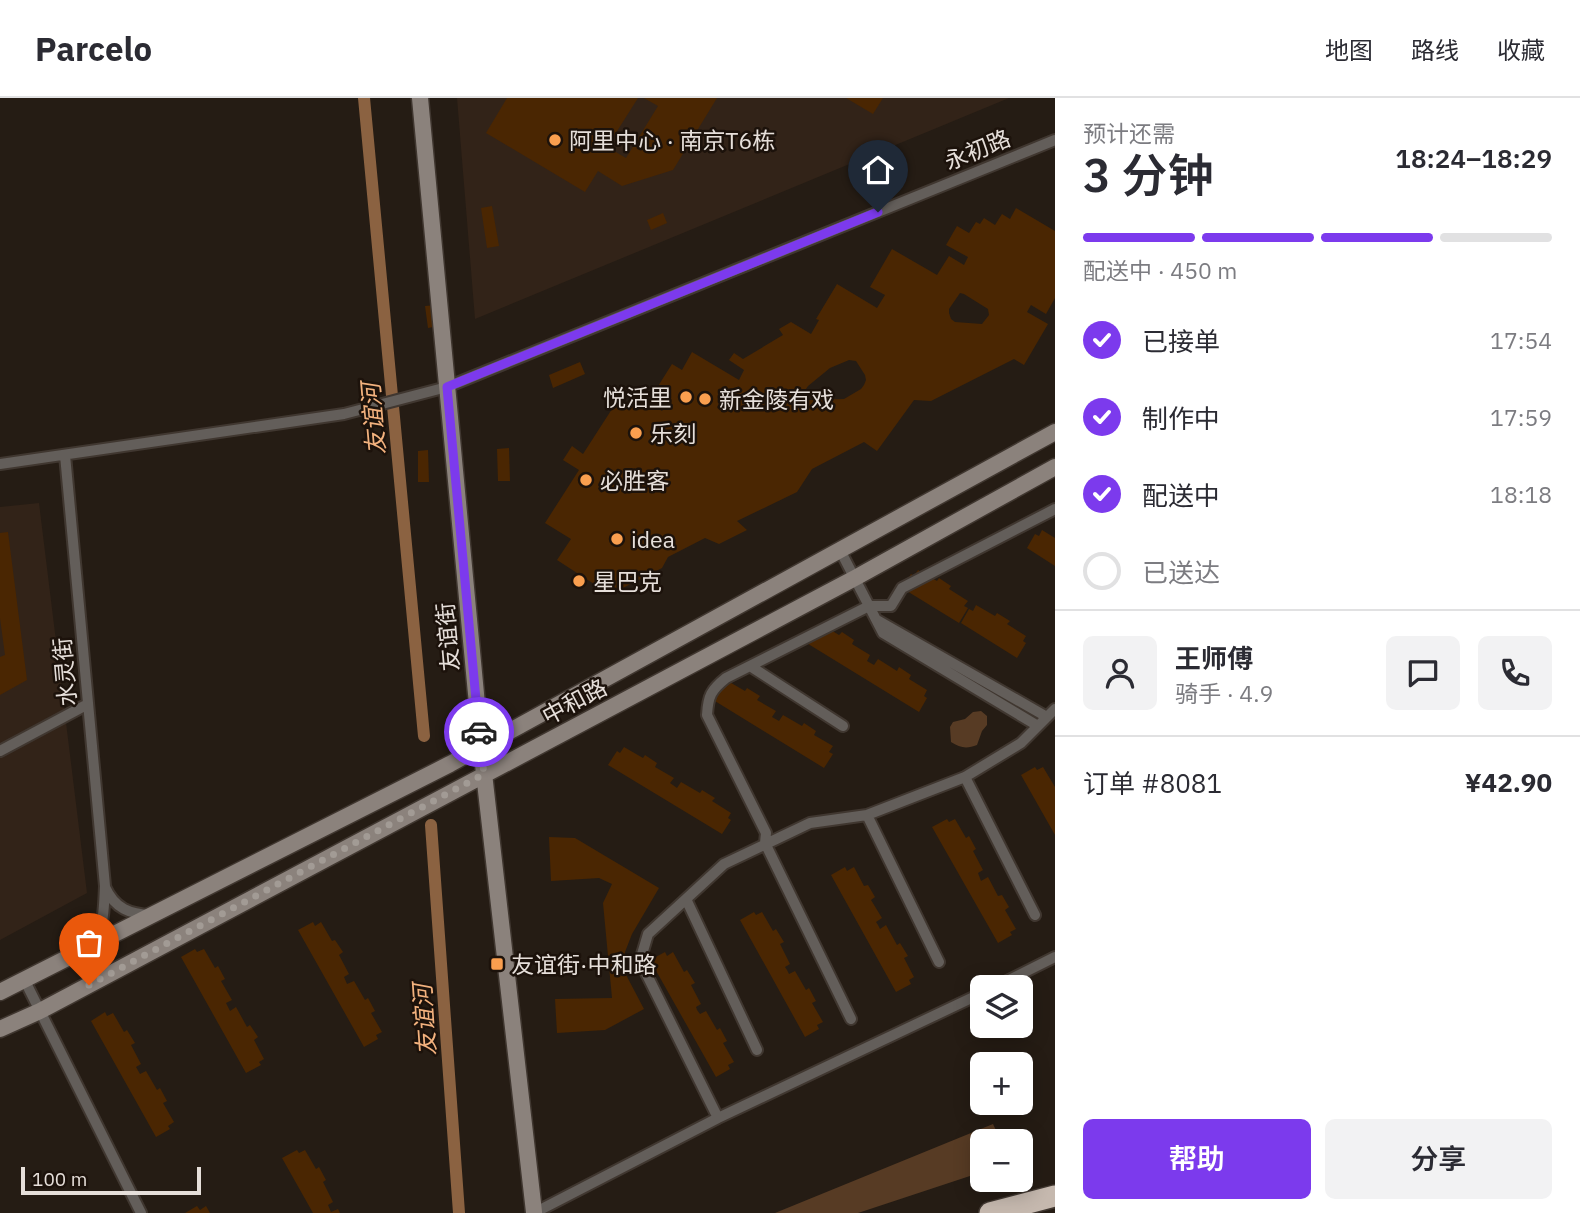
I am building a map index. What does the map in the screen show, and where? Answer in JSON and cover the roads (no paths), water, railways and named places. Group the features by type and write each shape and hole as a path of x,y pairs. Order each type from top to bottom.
{"highway":[{"path":"990,1213 1055,1196"}],"main road":[{"name":"友谊街","path":"420,98 481,747 534,1213"},
{"name":"中和路","path":"0,992 481,747 1055,432"},
{"name":"中和路","path":"0,1029 40,1011 855,578 1055,467"}],"street":[{"name":"永初路","path":"0,464 344,414 447,387 1055,140"},
{"name":"水灵街","path":"65,454 105,886 104,916 94,945"},
{"path":"851,1019 765,843 766,833 707,715 708,700 714,688 726,678 869,606 891,606 902,588 1054,510"},
{"path":"840,550 883,633 1038,726"},
{"path":"718,1118 640,961 648,934 724,864 810,823 867,815 965,776 1021,743 1053,711 877,620"},
{"path":"750,666 843,726"},
{"path":"0,751 88,704"},
{"path":"965,776 1035,915"},
{"path":"867,815 939,962"},
{"path":"105,886 108,895 119,906 133,914 154,915"},
{"path":"686,899 757,1051"},
{"path":"1019,975 1055,957"},
{"path":"25,981 141,1213"},
{"path":"534,1213 718,1118 970,999"}],"waterway":[{"name":"友谊河","path":"364,98 424,736"},
{"name":"友谊河","path":"431,825 459,1213"}],"place":[{"name":"阿里中心 · 南京T6栋","path":"555,140"},
{"name":"悦活里","path":"686,397"},
{"name":"新金陵有戏","path":"705,399"},
{"name":"乐刻","path":"636,433"},
{"name":"必胜客","path":"586,480"},
{"name":"idea","path":"617,539"},
{"name":"星巴克","path":"579,581"},
{"name":"友谊街·中和路","path":"497,964"}]}
